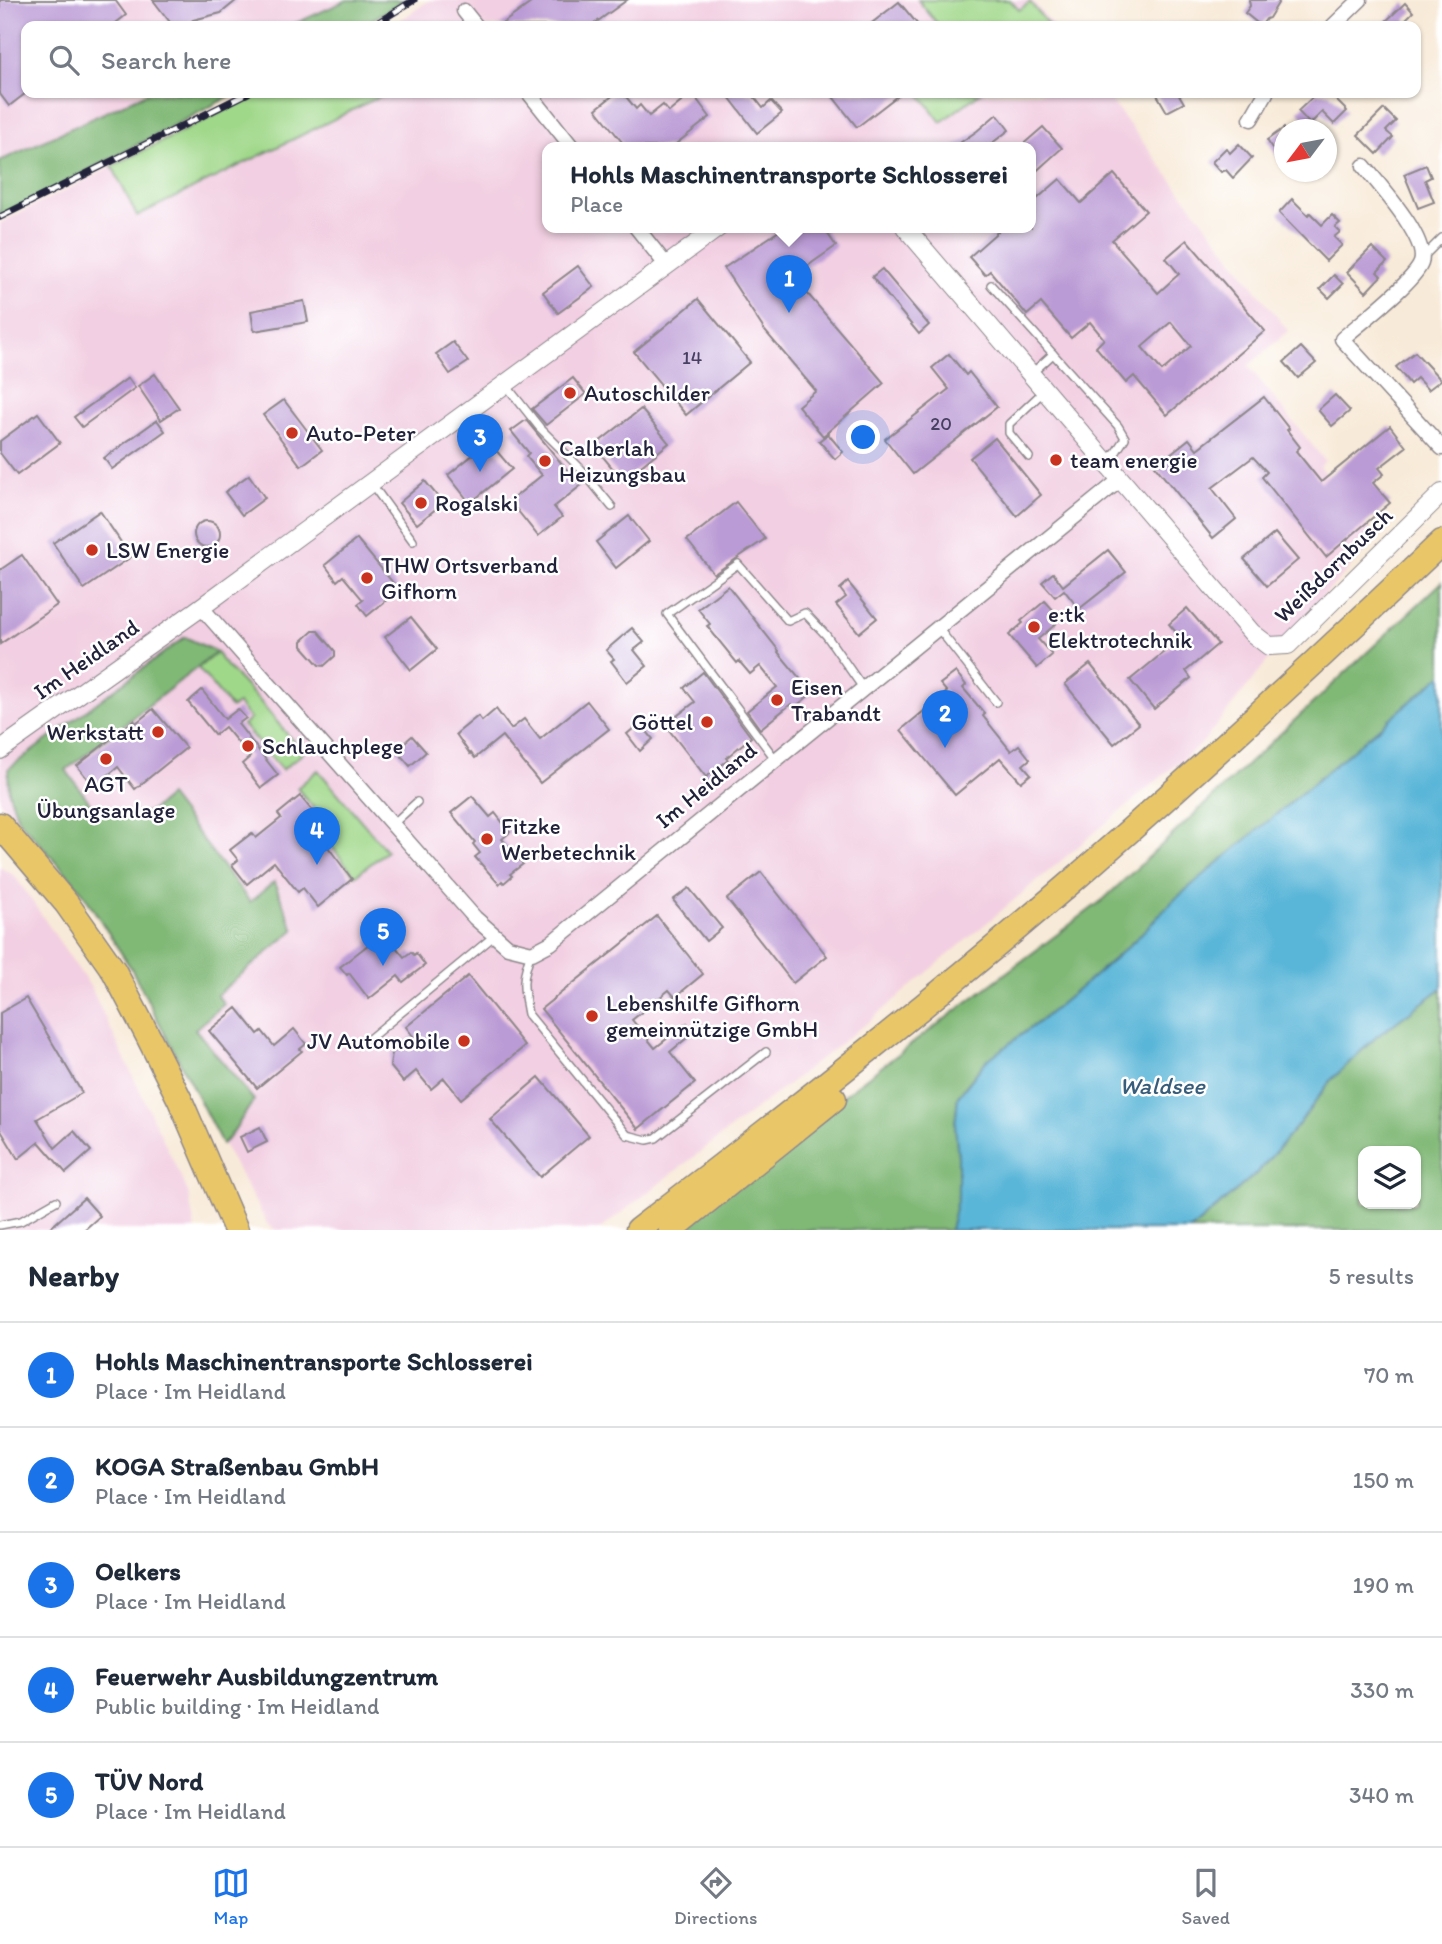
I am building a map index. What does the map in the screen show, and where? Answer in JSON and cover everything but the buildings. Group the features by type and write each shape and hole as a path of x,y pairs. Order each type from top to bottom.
{"highway":[{"path":"638,1230 780,1121 1069,884 1211,758 1442,542"},
{"path":"671,1230 786,1139 1044,925 1240,753 1442,565"},
{"path":"0,825 67,904 114,971 199,1144 236,1230"},
{"path":"199,1144 222,1230"},
{"path":"199,1144 254,1230"}],"street":[{"path":"1338,21 1360,0"},
{"path":"464,11 472,21"},
{"path":"533,98 568,142"},
{"path":"1251,119 1263,98"},
{"path":"1364,166 1410,225 1422,253 1421,263 1412,278 1342,339 1442,448"},
{"path":"641,233 667,266"},
{"name":"Im Heidland","path":"0,750 201,607 711,233"},
{"path":"910,233 1121,480"},
{"name":"Im Heidland","path":"532,953 551,943 1121,480"},
{"name":"Weißdornbusch","path":"1121,480 1252,633 1269,646 1288,645 1442,493"},
{"path":"201,607 475,918 508,947 532,953"}],"lane":[{"path":"1421,259 1442,238"},
{"path":"991,285 1118,426 1125,438 1116,452 1105,461"},
{"path":"1031,374 1053,354"},
{"path":"505,384 540,428 581,468 612,507"},
{"path":"1029,457 1009,433 1009,424 1045,391"},
{"path":"370,483 413,541"},
{"path":"776,760 667,614 738,564 788,621 805,613 826,635 863,689"},
{"path":"938,628 996,702"},
{"path":"393,824 417,802"},
{"path":"369,1038 494,936"},
{"path":"532,953 523,974 528,1014 627,1135 647,1140 656,1138 766,1052"},
{"path":"0,1225 21,1221 56,1200"}],"shaded area":[{"path":"0,0 347,0 301,21 21,21 21,98 136,98 0,161"},
{"path":"430,0 1032,0 1049,21 399,21"},
{"path":"250,98 1109,98 1288,331 1248,366 1325,461 1320,466 1377,539 1296,625 1203,742 867,1023 599,1230 276,1230 268,1225 194,1091 132,970 81,890 0,801 0,223"},
{"path":"0,867 15,876 91,988 188,1192 195,1230 0,1230"}],"green space":[{"path":"347,0 404,0 370,21 301,21"},
{"path":"918,0 1010,0 1019,10 1030,2 1045,21 935,21"},
{"path":"136,98 226,98 0,217 0,161"},
{"path":"250,98 377,98 137,216 112,166"},
{"path":"923,98 973,98 941,122"},
{"path":"1442,582 1442,675 1251,837 1093,977 986,1061 958,1096 955,1125 958,1196 950,1230 665,1230 1104,899"},
{"path":"185,637 217,652 66,770 96,811 151,811 169,796 250,902 274,882 294,930 217,995 224,1004 195,1029 254,1100 229,1138 222,1144 132,970 81,890 18,819 9,793 8,769"},
{"path":"217,652 221,660 303,753 282,770 243,725 250,719 238,704 231,708 198,668"},
{"path":"318,770 387,851 355,876 329,843 337,836 297,788"},
{"path":"1442,988 1442,1230 1190,1230 1259,1171 1299,1124 1331,1080 1376,1037"}],"water":[{"name":"Waldsee","path":"1442,675 1442,988 1376,1037 1331,1080 1299,1124 1259,1171 1190,1230 950,1230 958,1196 955,1125 958,1097 986,1061 1093,977 1133,942 1174,900"}],"railway":[{"path":"380,21 414,0"},
{"path":"0,217 238,98"}],"place":[{"name":"Hohls Maschinentransporte Schlosserei","path":"789,313"},
{"name":"Autoschilder","path":"570,393"},
{"name":"Auto-Peter","path":"292,433"},
{"name":"team energie","path":"1056,460"},
{"name":"Calberlah Heizungsbau","path":"545,461"},
{"name":"Oelkers","path":"480,472"},
{"name":"Rogalski","path":"421,503"},
{"name":"LSW Energie","path":"92,550"},
{"name":"THW Ortsverband Gifhorn","path":"367,578"},
{"name":"e:tk Elektrotechnik","path":"1034,627"},
{"name":"Eisen Trabandt","path":"777,700"},
{"name":"Göttel","path":"707,722"},
{"name":"Werkstatt","path":"158,732"},
{"name":"Schlauchplege","path":"248,746"},
{"name":"KOGA Straßenbau GmbH","path":"945,748"},
{"name":"AGT Übungsanlage","path":"106,759"},
{"name":"Fitzke Werbetechnik","path":"487,839"},
{"name":"Feuerwehr Ausbildungzentrum","path":"317,865"},
{"name":"TÜV Nord","path":"383,966"},
{"name":"Lebenshilfe Gifhorn gemeinnützige GmbH","path":"592,1016"},
{"name":"JV Automobile","path":"464,1041"}]}
